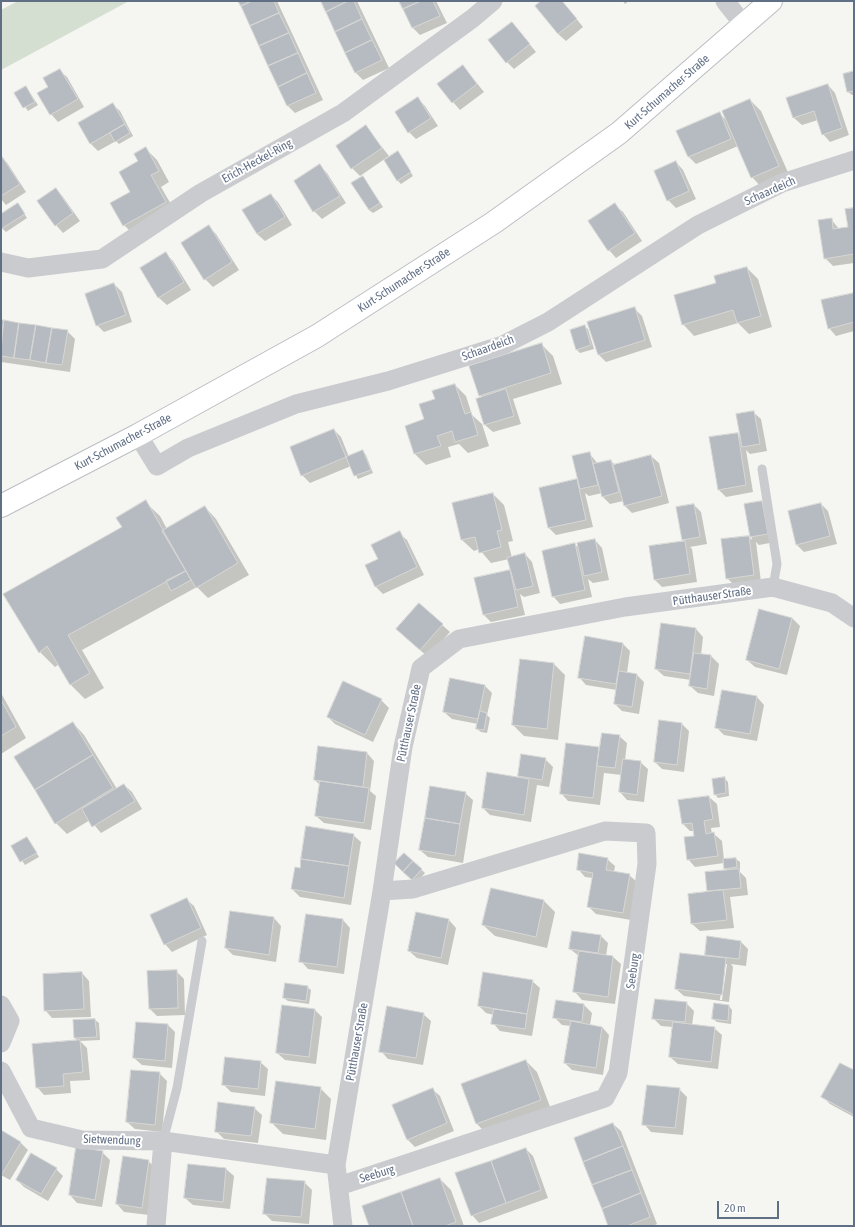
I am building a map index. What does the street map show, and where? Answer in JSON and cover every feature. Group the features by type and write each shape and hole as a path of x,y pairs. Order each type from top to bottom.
{"main road":[{"name":"Kurt-Schumacher-Straße","path":"1,506 138,435 317,336 492,223 619,133 771,1"}],"street":[{"name":"Erich-Heckel-Ring","path":"1,262 28,268 102,259 201,193 343,113 473,18 493,1"},
{"path":"725,1 744,25"},
{"name":"Schaardeich","path":"138,435 157,466 188,448 296,404 388,381 503,345 548,322 698,225 782,183 854,160"},
{"name":"Pütthauser Straße","path":"343,1226 336,1165 382,891 403,747 421,668 459,639 625,607 773,587 832,603 854,618"},
{"name":"Seeburg","path":"339,1186 605,1098 618,1073 647,864 646,833 605,831 413,889 382,891"},
{"path":"1,1005 10,1021 1,1043"},
{"name":"Sietwendung","path":"1,1070 31,1128 82,1140 164,1141 336,1165"},
{"path":"156,1226 164,1141"}],"lane":[{"path":"762,470 777,564 773,587"},
{"path":"164,1141 177,1088 202,941"}],"shaded area":[{"path":"18,1 129,1 1,70 1,10"}],"building":[{"path":"238,1 252,1 241,6"},
{"path":"252,1 274,1 279,13 250,26 241,6"},
{"path":"321,1 348,1 326,12"},
{"path":"348,1 354,1 362,19 335,32 326,12"},
{"path":"399,1 421,1 403,9"},
{"path":"421,1 433,1 440,16 412,28 403,9"},
{"path":"541,1 562,1 577,19 558,34 535,6"},
{"path":"279,13 289,33 259,46 250,26"},
{"path":"362,19 372,40 345,53 335,32"},
{"path":"512,22 530,44 506,63 488,40"},
{"path":"289,33 298,53 268,66 259,46"},
{"path":"372,40 382,60 355,73 345,53"},
{"path":"298,53 307,73 278,87 268,66"},
{"path":"463,65 477,84 452,103 437,84"},
{"path":"60,69 78,99 50,115 37,93 48,87 43,78"},
{"path":"854,71 854,91 847,92 843,74"},
{"path":"307,73 316,93 287,106 278,87"},
{"path":"828,84 842,128 822,135 814,111 793,118 786,98"},
{"path":"26,86 35,102 23,108 14,93"},
{"path":"418,97 431,118 408,133 395,112"},
{"path":"750,99 779,166 751,178 722,111"},
{"path":"113,103 125,124 90,144 78,123"},
{"path":"720,112 731,139 688,157 676,131"},
{"path":"125,124 130,133 115,142 110,133"},
{"path":"366,125 382,148 351,169 336,146"},
{"path":"146,147 159,171 151,175 166,202 123,226 110,203 130,192 119,172 138,161 134,154"},
{"path":"398,151 411,172 397,181 384,160"},
{"path":"1,155 20,184 1,196"},
{"path":"676,161 689,191 667,201 654,171"},
{"path":"320,164 340,196 313,212 294,181"},
{"path":"363,176 380,203 369,210 351,183"},
{"path":"56,188 73,213 55,226 37,201"},
{"path":"271,194 285,217 257,234 242,210"},
{"path":"18,203 25,214 1,229 1,214"},
{"path":"615,203 635,233 608,251 588,221"},
{"path":"854,208 854,254 824,259 818,220 832,218 833,229 848,227 845,209"},
{"path":"209,225 232,262 204,280 181,243"},
{"path":"166,252 184,282 158,298 140,268"},
{"path":"747,267 761,316 737,323 733,310 682,325 674,295 716,283 714,276"},
{"path":"114,283 126,315 96,326 85,294"},
{"path":"854,293 854,322 828,329 821,300"},
{"path":"635,307 645,340 598,355 587,322"},
{"path":"1,320 4,320 1,338"},
{"path":"4,320 19,323 14,358 1,356"},
{"path":"19,323 36,325 30,360 14,358"},
{"path":"36,325 52,328 46,363 30,360"},
{"path":"585,325 591,345 576,350 570,330"},
{"path":"52,328 68,330 62,365 46,363"},
{"path":"542,343 551,373 479,396 469,366"},
{"path":"455,384 465,414 471,412 478,435 455,442 452,431 437,436 441,446 414,454 405,426 424,419 419,404 435,399 432,391"},
{"path":"506,389 514,416 484,425 476,399"},
{"path":"754,411 760,444 742,447 736,414"},
{"path":"334,429 346,457 301,476 290,447"},
{"path":"738,433 746,485 718,490 709,437"},
{"path":"363,450 371,470 354,476 346,457"},
{"path":"590,452 598,485 580,489 572,456"},
{"path":"651,455 662,496 624,506 613,465"},
{"path":"611,460 619,492 602,497 593,464"},
{"path":"577,479 586,520 548,528 539,488"},
{"path":"493,493 502,530 497,531 501,547 479,553 475,537 461,540 452,503"},
{"path":"146,500 186,571 68,635 90,673 70,685 47,646 39,653 3,594 122,527 116,518"},
{"path":"762,501 768,534 750,537 744,504"},
{"path":"821,503 830,536 796,545 788,511"},
{"path":"694,504 700,537 682,540 676,507"},
{"path":"205,506 238,563 196,588 162,531"},
{"path":"400,531 417,567 375,587 365,565 378,559 371,545"},
{"path":"749,536 754,575 726,579 721,539"},
{"path":"595,539 602,572 584,576 577,543"},
{"path":"685,541 690,574 654,580 649,546"},
{"path":"575,543 585,590 552,597 542,551"},
{"path":"525,553 533,586 516,590 507,558"},
{"path":"510,570 518,607 483,615 474,578"},
{"path":"186,571 191,580 171,591 166,581"},
{"path":"419,603 443,624 420,650 396,629"},
{"path":"759,609 792,618 779,669 746,660"},
{"path":"661,623 696,628 690,674 655,669"},
{"path":"585,636 623,643 616,684 578,678"},
{"path":"694,653 711,655 707,689 689,686"},
{"path":"520,659 554,663 547,729 512,725"},
{"path":"619,671 637,674 632,707 614,704"},
{"path":"450,678 485,685 478,719 443,712"},
{"path":"343,681 382,699 365,735 327,717"},
{"path":"722,690 757,696 750,734 715,728"},
{"path":"1,700 16,727 1,736"},
{"path":"480,711 487,713 484,730 476,729"},
{"path":"659,720 682,723 677,765 654,762"},
{"path":"73,722 93,755 35,790 14,757"},
{"path":"602,733 620,735 615,768 597,766"},
{"path":"566,743 599,747 593,798 560,794"},
{"path":"318,746 367,752 363,787 314,780"},
{"path":"521,754 546,758 542,780 518,776"},
{"path":"93,755 113,788 55,824 35,790"},
{"path":"623,759 641,761 637,795 619,792"},
{"path":"487,772 529,779 524,815 482,808"},
{"path":"725,777 726,793 714,795 712,779"},
{"path":"320,781 369,788 364,823 315,816"},
{"path":"124,784 135,801 92,827 82,809"},
{"path":"430,786 466,792 460,824 425,818"},
{"path":"709,796 713,819 704,821 706,834 714,832 718,856 687,860 684,837 694,836 692,823 682,824 678,800"},
{"path":"425,818 460,824 455,856 419,850"},
{"path":"306,826 354,834 349,866 301,859"},
{"path":"27,837 37,853 20,862 11,846"},
{"path":"404,853 413,861 403,872 394,863"},
{"path":"579,853 608,858 606,870 630,874 623,913 587,907 593,873 577,870"},
{"path":"736,858 737,867 724,869 723,859"},
{"path":"301,859 349,866 344,898 291,889 295,867 300,868"},
{"path":"413,861 422,869 412,880 403,872"},
{"path":"739,869 741,888 707,891 705,872"},
{"path":"491,888 544,900 536,937 482,925"},
{"path":"723,890 727,920 691,924 688,894"},
{"path":"187,898 201,928 164,945 150,915"},
{"path":"230,911 274,917 269,955 225,948"},
{"path":"416,912 449,919 441,958 408,951"},
{"path":"306,914 343,919 337,967 299,962"},
{"path":"572,931 601,935 598,953 569,949"},
{"path":"707,936 741,941 739,959 705,955"},
{"path":"579,951 613,956 608,997 573,992"},
{"path":"680,953 726,958 722,995 675,989"},
{"path":"177,970 178,1008 149,1009 147,971"},
{"path":"82,972 84,1009 44,1011 43,974"},
{"path":"483,972 533,980 527,1014 478,1006"},
{"path":"285,983 308,986 306,1001 283,998"},
{"path":"655,999 687,1002 685,1022 652,1019"},
{"path":"556,1000 584,1004 582,1022 553,1018"},
{"path":"714,1003 729,1005 728,1021 712,1019"},
{"path":"282,1005 315,1009 309,1057 276,1053"},
{"path":"387,1006 424,1013 416,1058 379,1052"},
{"path":"494,1009 527,1014 525,1029 491,1024"},
{"path":"95,1019 97,1037 74,1038 73,1020"},
{"path":"571,1021 602,1027 596,1068 564,1063"},
{"path":"136,1022 168,1024 165,1061 133,1058"},
{"path":"673,1022 715,1027 711,1062 669,1057"},
{"path":"80,1040 83,1072 63,1074 64,1086 36,1088 32,1044"},
{"path":"225,1057 261,1061 258,1089 222,1085"},
{"path":"526,1060 541,1100 476,1124 461,1084"},
{"path":"840,1063 854,1070 854,1115 821,1097"},
{"path":"131,1070 160,1072 155,1125 126,1122"},
{"path":"276,1081 321,1087 315,1129 270,1123"},
{"path":"647,1085 680,1088 675,1128 642,1125"},
{"path":"433,1088 447,1123 407,1140 392,1105"},
{"path":"218,1102 255,1107 251,1136 215,1132"},
{"path":"613,1123 623,1146 583,1162 574,1138"},
{"path":"1,1130 21,1142 2,1174 1,1173"},
{"path":"623,1146 632,1170 592,1185 583,1162"},
{"path":"76,1147 103,1151 95,1200 69,1195"},
{"path":"526,1148 541,1190 506,1203 491,1161"},
{"path":"31,1153 57,1168 41,1194 16,1180"},
{"path":"123,1156 149,1160 142,1208 116,1204"},
{"path":"491,1161 506,1203 471,1216 455,1173"},
{"path":"188,1164 226,1168 223,1202 184,1198"},
{"path":"632,1170 641,1193 602,1209 592,1185"},
{"path":"267,1178 305,1181 301,1217 263,1214"},
{"path":"440,1178 456,1222 445,1226 413,1226 401,1192"},
{"path":"401,1192 413,1226 369,1226 362,1206"},
{"path":"641,1193 650,1217 627,1226 608,1226 602,1209"}]}
